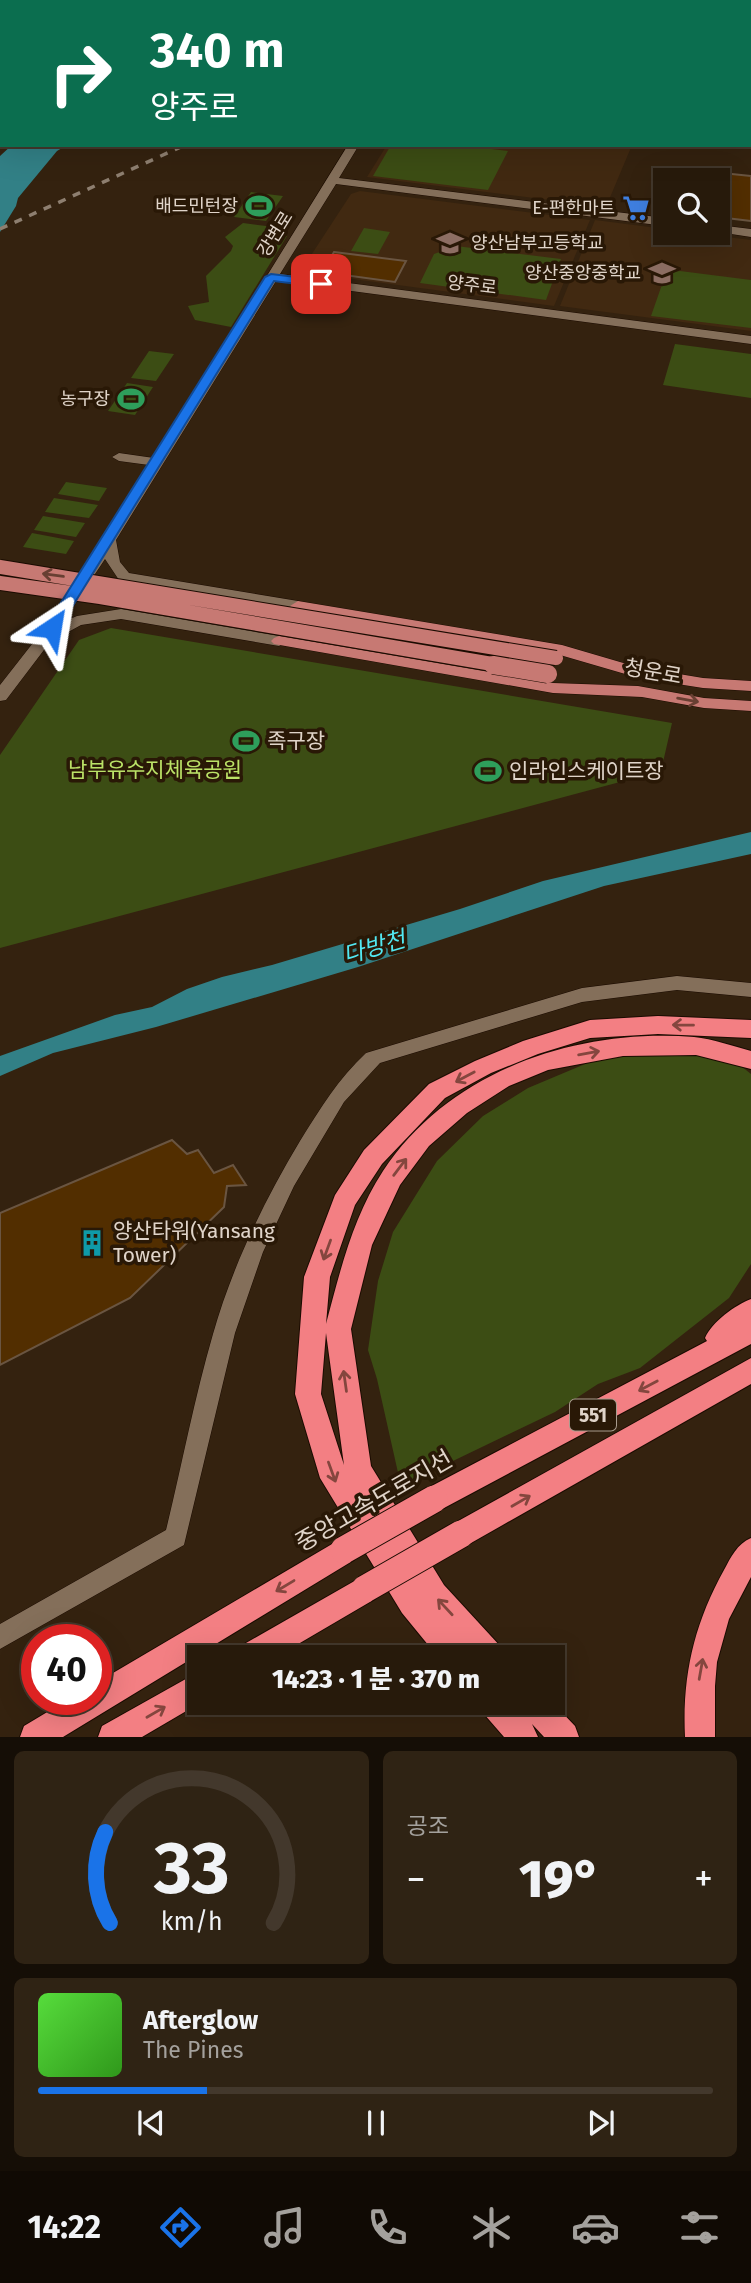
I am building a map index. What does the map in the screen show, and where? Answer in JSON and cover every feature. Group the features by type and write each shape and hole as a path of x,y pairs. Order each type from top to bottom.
{"highway":[{"path":"447,1645 412,1603 334,1478 308,1395 317,1277 344,1202 373,1157 437,1091 483,1067 531,1047 590,1029 658,1025 751,1029"},
{"path":"480,1645 434,1595 358,1469 338,1329 359,1245 391,1179 421,1139 459,1106 501,1080 544,1062 623,1047 696,1046 751,1060"},
{"path":"687,1366 751,1310"},
{"name":"중앙고속도로지선","path":"34,1737 344,1550 751,1331"},
{"name":"551","path":"269,1645 751,1370"},
{"path":"700,1737 699,1675 709,1631 731,1581 751,1552"},
{"path":"113,1737 187,1694"},
{"path":"505,1715 523,1737"},
{"path":"544,1715 564,1737"}],"main road":[{"name":"청운로","path":"0,567 639,673 703,683 751,686"},
{"name":"청운로","path":"0,583 100,597 704,703 751,706"},
{"path":"298,606 562,650 639,673"},
{"path":"279,641 553,688 647,692"}],"street":[{"name":"강변로","path":"0,695 43,640 109,538 353,147"},
{"path":"331,180 653,220"},
{"path":"730,230 751,233"},
{"name":"양주로","path":"271,277 751,340"},
{"path":"119,456 156,462"},
{"path":"109,538 113,563 124,576 298,606"},
{"path":"43,640 77,621 121,614 279,641"},
{"path":"0,1637 176,1536 224,1333 253,1252 286,1182 337,1097 373,1058 582,995 677,983 751,990"}],"shaded area":[{"path":"386,147 631,147 606,207 367,177"},
{"name":"양산남부고등학교","path":"360,191 590,220 554,306 308,273 304,266 351,194"},
{"name":"양산중앙중학교","path":"595,220 653,227 653,245 730,245 730,237 751,240 751,331 560,306"}],"green space":[{"path":"390,147 475,147 508,151 488,190 373,176"},
{"name":"배드민턴장","path":"251,192 283,196 266,221 234,217"},
{"path":"243,223 266,226 272,236 287,236 231,327 195,320 188,306 209,302 206,276 231,251 233,246 225,237"},
{"path":"364,228 390,232 378,254 351,251"},
{"path":"456,246 561,259 546,300 420,283 434,254"},
{"path":"680,271 751,280 751,328 651,316 666,273"},
{"path":"675,344 751,354 751,398 663,385"},
{"name":"농구장","path":"149,351 174,354 156,381 131,378"},
{"name":"농구장","path":"127,383 153,387 135,415 108,411"},
{"path":"66,482 107,488 99,501 58,494"},
{"path":"54,498 98,505 89,518 45,512"},
{"path":"43,516 85,523 76,537 34,530"},
{"path":"32,533 74,541 66,554 23,547"},
{"name":"남부유수지체육공원","path":"111,628 672,723 661,771 0,948 0,755 79,640"},
{"path":"664,1048 736,1062 751,1074 751,1264 729,1298 640,1368 598,1384 555,1412 401,1486 368,1350 378,1281 393,1232 437,1161 483,1116 528,1088 597,1059"}],"water":[{"path":"10,147 64,147 57,151 18,198 0,232 0,156"},
{"name":"다방천","path":"751,832 751,854 604,886 358,967 156,1027 53,1053 0,1076 0,1056 115,1015 152,1007 187,989 222,977 272,965 460,909 543,881"}],"building":[{"path":"730,174 751,176 751,221 730,218"},
{"path":"334,252 406,261 395,282 322,272"},
{"name":"양산타워(Yansang Tower)","path":"172,1140 187,1154 198,1150 214,1173 233,1165 246,1185 227,1186 224,1207 130,1298 0,1365 0,1213"}],"railway":[{"path":"0,229 181,147"}],"place":[{"name":"배드민턴장","path":"259,206"},
{"name":"E-편한마트","path":"636,208"},
{"name":"양산남부고등학교","path":"450,243"},
{"name":"양산중앙중학교","path":"662,273"},
{"name":"농구장","path":"131,399"},
{"name":"족구장","path":"246,741"},
{"name":"인라인스케이트장","path":"488,771"},
{"name":"양산타워(Yansang Tower)","path":"92,1243"}],"route":[{"path":"52,628 92,568 271,277 321,284"}]}
